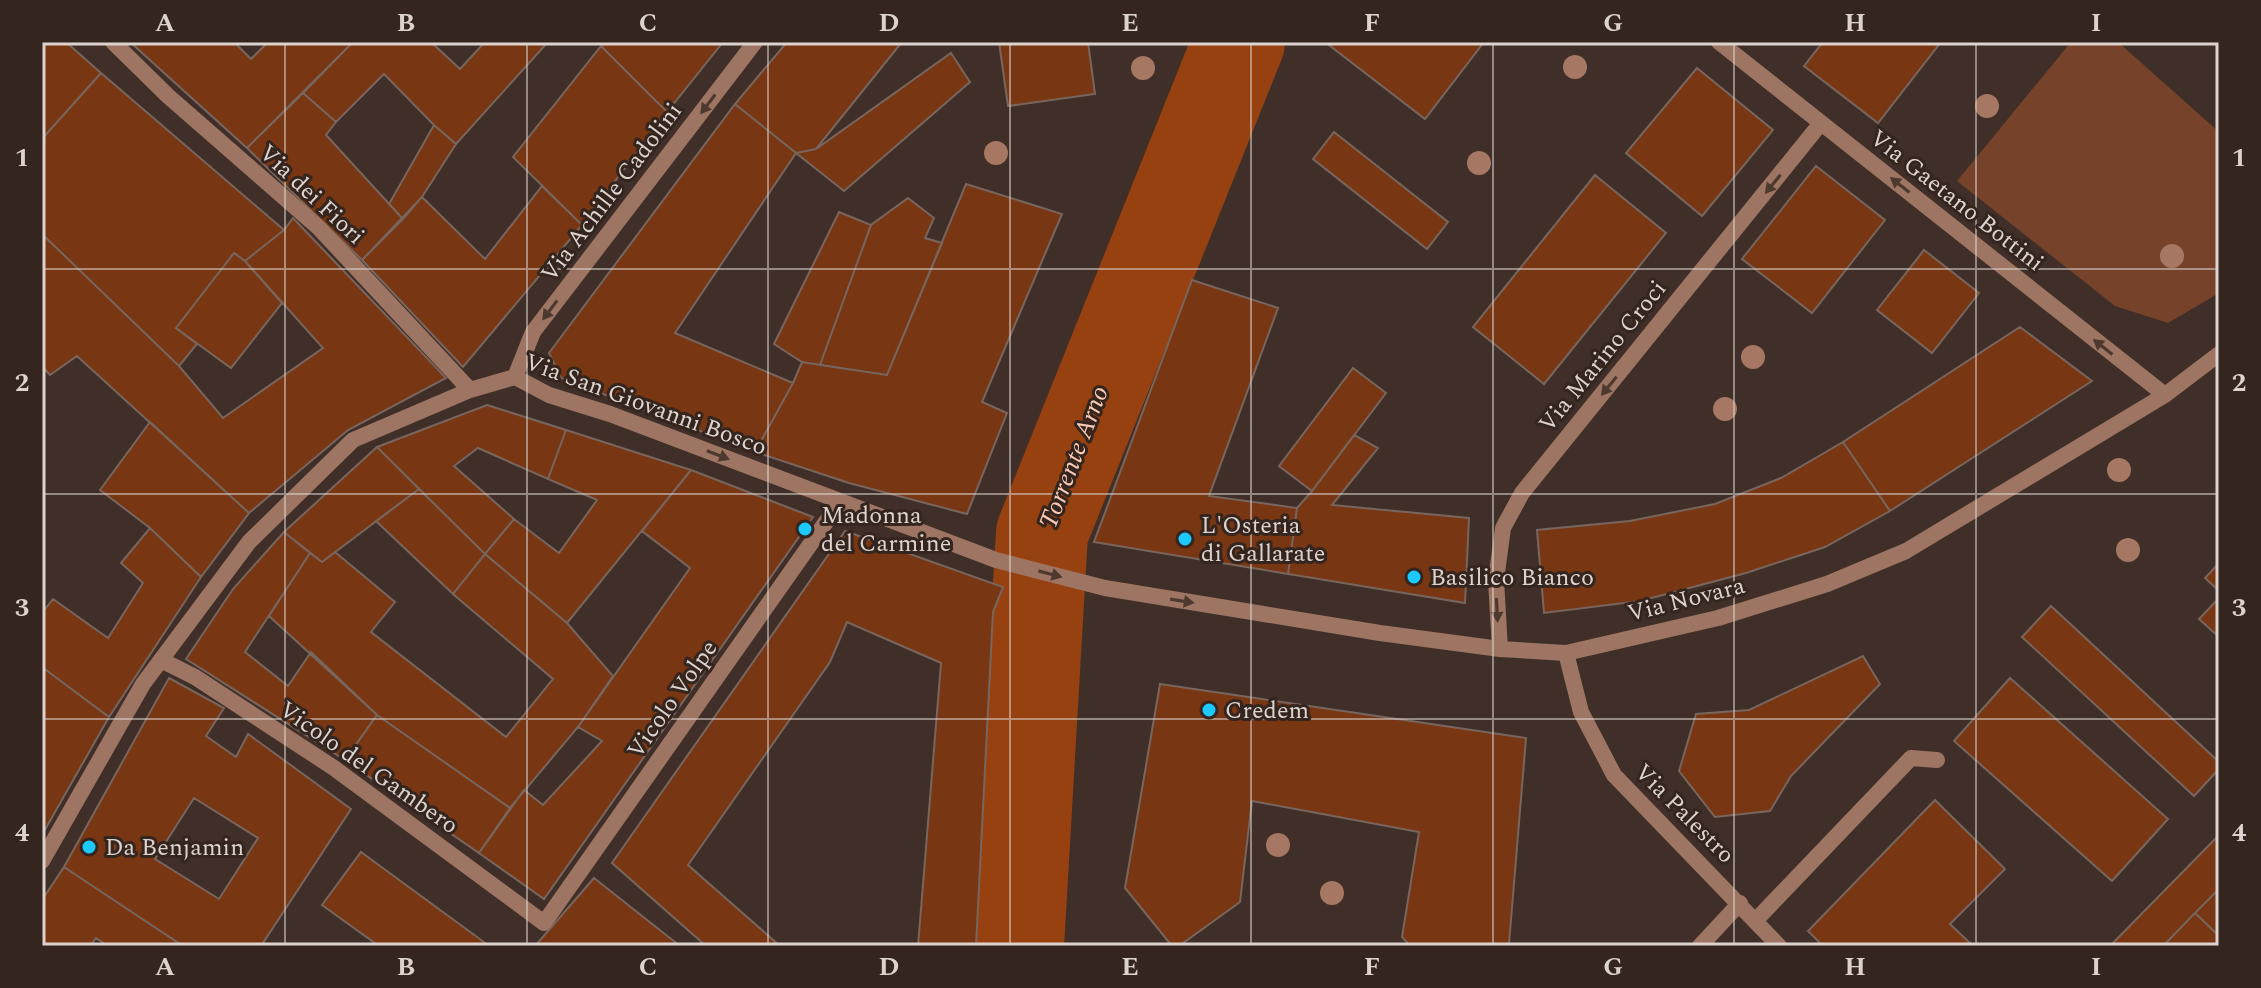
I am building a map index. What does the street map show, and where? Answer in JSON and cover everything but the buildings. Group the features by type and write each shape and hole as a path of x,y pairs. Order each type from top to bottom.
{"street":[{"name":"Via dei Fiori","path":"113,42 168,96 319,228 470,390"},
{"name":"Via Achille Cadolini","path":"515,377 533,332 755,42"},
{"name":"Via Gaetano Bottini","path":"1719,42 2165,395"},
{"name":"Via Marino Croci","path":"1500,649 1496,580 1503,528 1522,493 1821,123"},
{"name":"Via Novara","path":"1105,588 1365,631 1500,649 1566,653 1718,618 1827,584 1906,551 2165,395 2219,354"},
{"name":"Via San Giovanni Bosco","path":"42,861 143,684 249,542 353,440 470,390 515,377 549,395 610,414 996,560 1105,588"},
{"name":"Vicolo Volpe","path":"544,923 840,502"},
{"name":"Via Palestro","path":"1566,653 1581,712 1614,775 1779,946"},
{"name":"Vicolo del Gambero","path":"161,660 195,677 334,768 544,923"},
{"path":"1756,920 1911,758 1937,760"},
{"path":"1700,946 1740,903"}],"shaded area":[{"path":"2071,42 2118,42 2219,132 2219,293 2168,323 2115,306 1957,181"}],"waterway":[{"name":"Torrente Arno","path":"1018,946 1042,533 1239,42"}],"place":[{"name":"Madonna del Carmine","path":"805,529"},
{"name":"L'Osteria di Gallarate","path":"1185,539"},
{"name":"Basilico Bianco","path":"1414,577"},
{"name":"Credem","path":"1209,710"},
{"name":"Da Benjamin","path":"89,847"}]}
